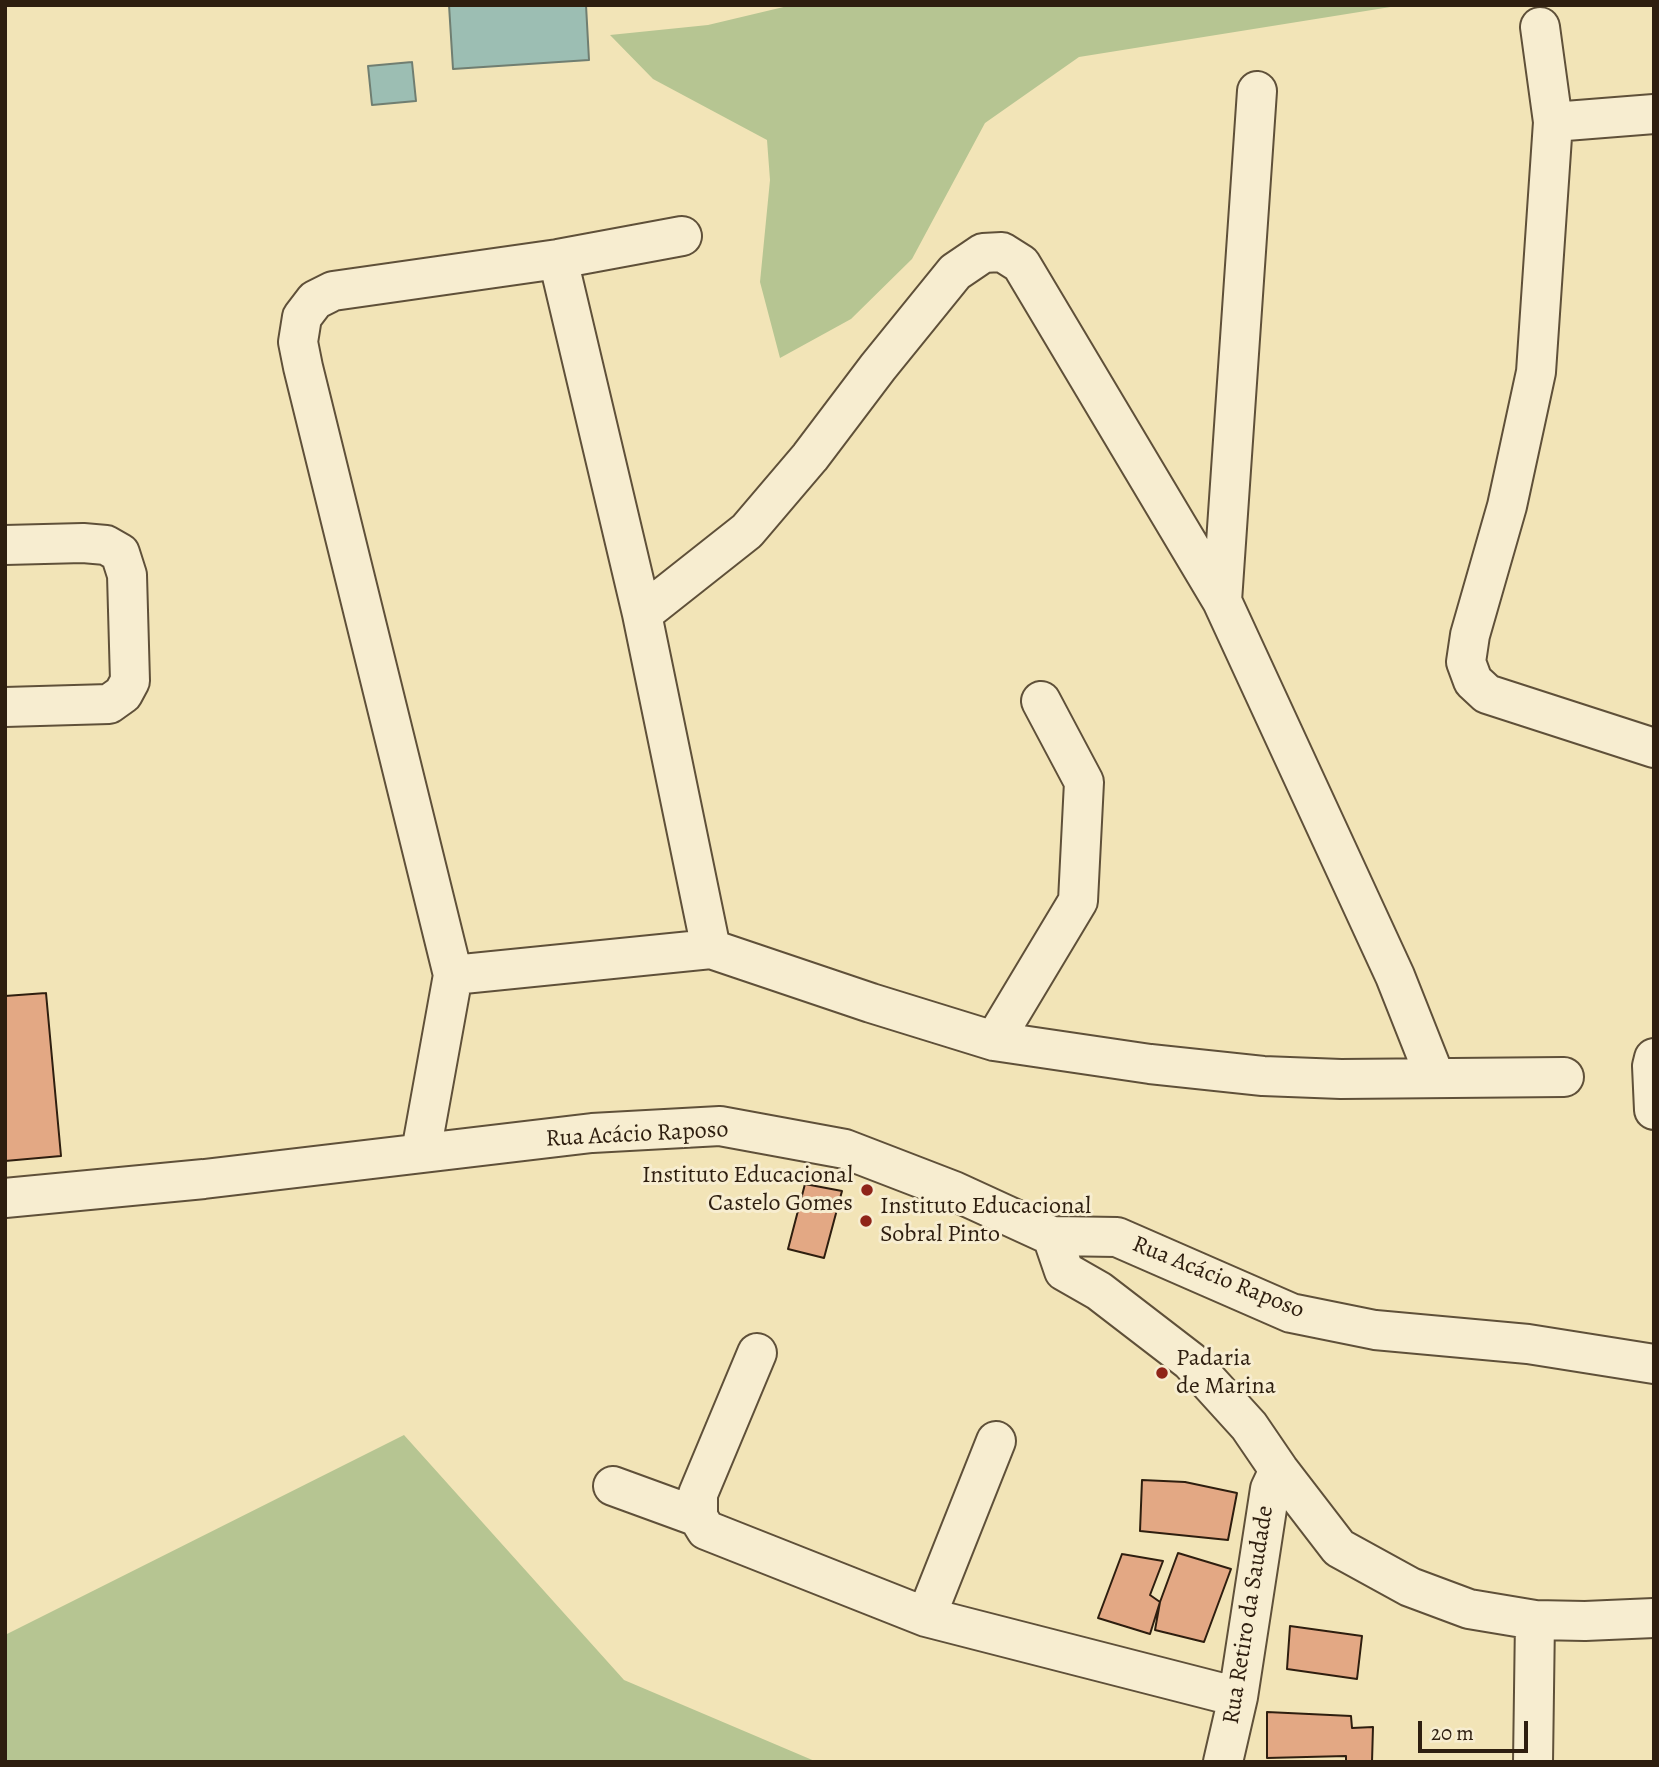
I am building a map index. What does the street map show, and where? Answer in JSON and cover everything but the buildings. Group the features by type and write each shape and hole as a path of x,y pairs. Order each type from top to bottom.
{"street":[{"path":"1540,27 1553,122 1536,372 1507,506 1470,635 1466,662 1474,681 1487,694 1654,748"},
{"path":"1222,601 1257,91"},
{"path":"1553,122 1654,114"},
{"path":"421,1152 453,975 303,367 298,342 302,317 314,300 334,291 558,259 682,236"},
{"path":"642,614 747,531 810,457 955,272 983,253 1002,252 1021,264 1222,601 1395,976 1435,1077"},
{"path":"558,259 642,614 711,949"},
{"path":"5,545 83,543 106,545 120,553 127,575 130,681 123,694 109,704 5,707"},
{"path":"994,1041 1078,901 1084,782 1041,701"},
{"path":"453,975 711,949 994,1041 1150,1064 1263,1076 1341,1079 1564,1077"},
{"path":"1654,1058 1654,1110"},
{"name":"Rua Acácio Raposo","path":"5,1198 204,1179 592,1133 720,1126 845,1149 954,1191 1052,1236 1118,1237 1291,1313 1374,1330 1528,1344 1654,1364"},
{"name":"Rua Retiro da Saudade","path":"1052,1236 1064,1271 1099,1291 1189,1361 1250,1426 1279,1470 1339,1548 1410,1587 1469,1609 1535,1620 1654,1618"},
{"path":"757,1353 698,1494 698,1517 706,1530 926,1617 1238,1697"},
{"path":"926,1617 996,1441"},
{"name":"Rua Retiro da Saudade","path":"1223,1762 1238,1697 1270,1489 1279,1470"},
{"path":"613,1486 698,1517"},
{"path":"1533,1762 1535,1620"}],"green space":[{"path":"792,5 1403,5 1079,57 985,123 912,259 851,319 780,358 760,282 770,180 767,140 653,79 610,35 708,25"},
{"path":"404,1435 624,1680 817,1762 5,1762 5,1635"}],"water":[{"path":"449,5 586,5 589,60 453,69"},
{"path":"412,62 416,101 372,105 368,66"}],"place":[{"name":"Instituto Educacional Castelo Gomes","path":"867,1190"},
{"name":"Instituto Educacional Sobral Pinto","path":"866,1221"},
{"name":"Padaria de Marina","path":"1162,1373"}]}
